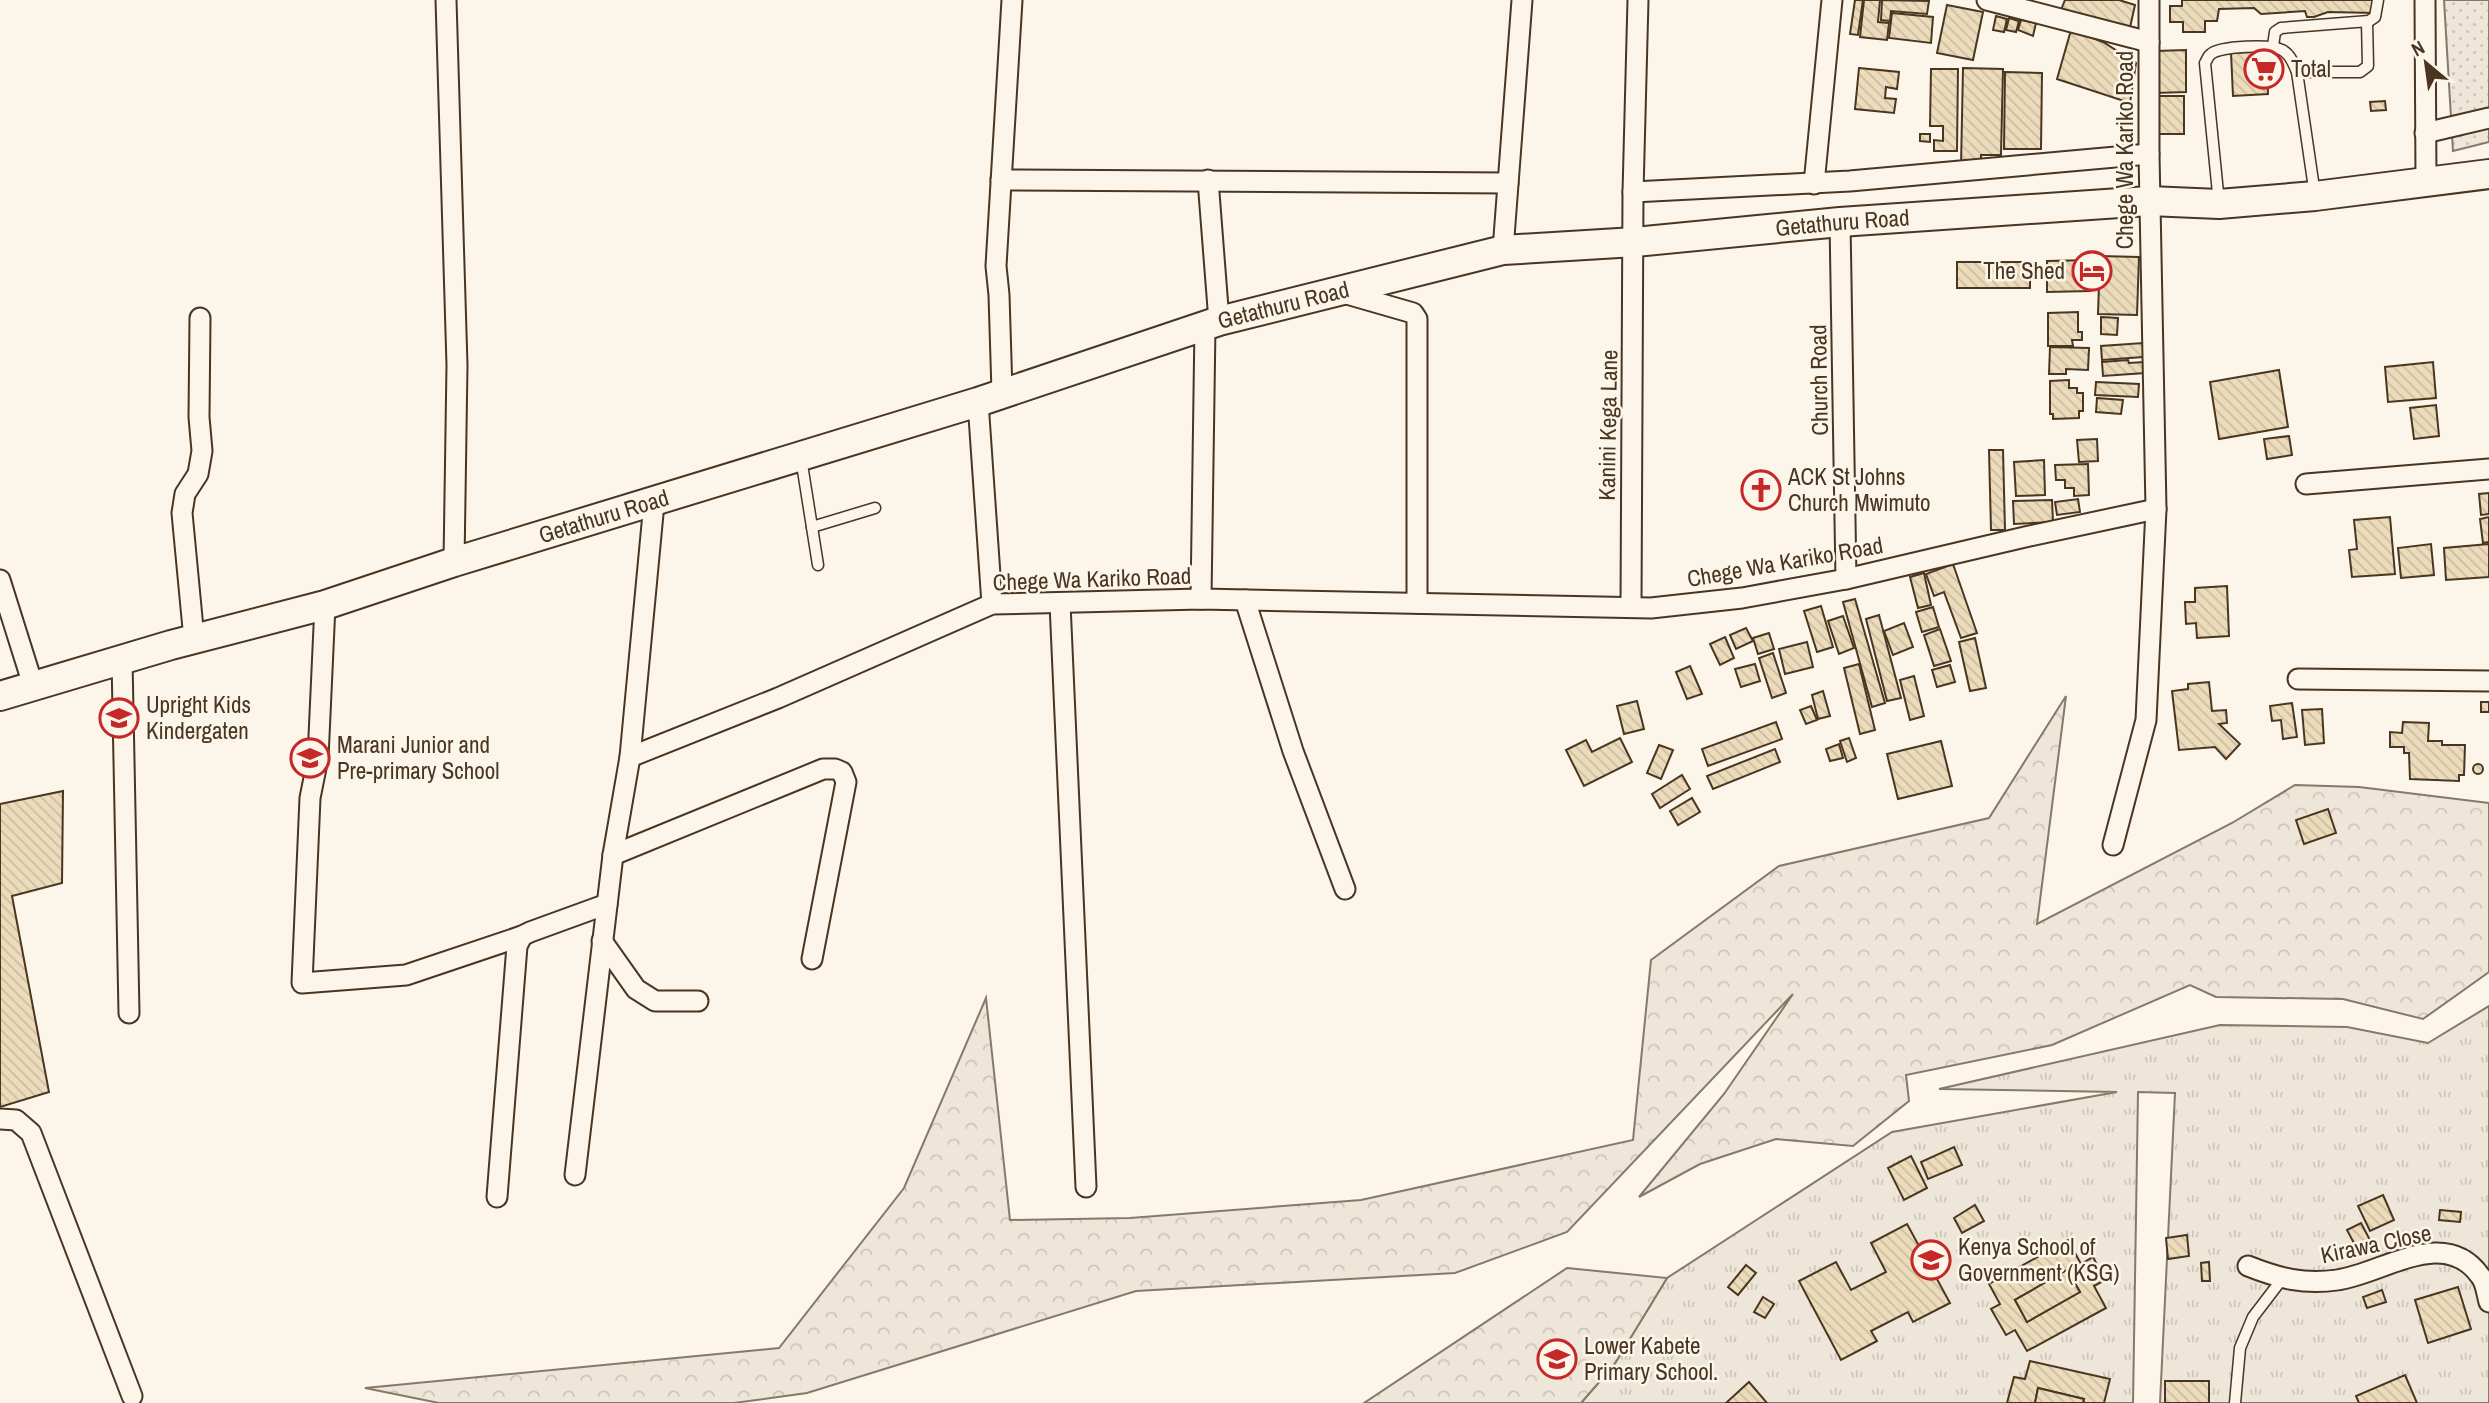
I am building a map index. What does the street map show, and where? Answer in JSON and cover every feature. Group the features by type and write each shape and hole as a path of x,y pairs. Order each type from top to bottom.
{"main road":[{"name":"Getathuru Road","path":"0,696 194,639 325,605 454,562 654,503 990,397 1212,324 1503,250 1634,242 1840,222 2150,201 2219,204 2489,174"}],"street":[{"path":"446,0 457,365 454,562"},
{"path":"992,604 990,397 999,295 996,266 1012,0"},
{"path":"1503,250 1522,0"},
{"name":"Kanini Kega Lane","path":"1631,607 1633,192 1638,0"},
{"path":"1814,184 1832,0"},
{"path":"1987,0 2149,42"},
{"name":"Chege Wa Kariko Road","path":"2113,845 2146,720 2155,509 2149,0"},
{"path":"2425,0 2426,181"},
{"path":"2426,133 2489,118"},
{"path":"1633,192 1814,184 2149,154"},
{"path":"1001,180 1507,183"},
{"path":"1208,180 1212,324"},
{"name":"Church Road","path":"1840,222 1846,579"},
{"path":"1339,292 1413,313 1417,319 1417,603"},
{"path":"194,639 182,513 185,494 198,474 202,452 199,417 200,318"},
{"name":"Getathuru Road","path":"1201,599 1212,324"},
{"path":"2306,484 2489,469"},
{"path":"575,1175 613,855 630,757 654,503"},
{"name":"Chege Wa Kariko Road","path":"630,757 778,698 992,604 1201,599 1651,608 1742,598 1846,579 2155,509"},
{"path":"0,580 33,685"},
{"path":"1245,600 1293,751 1345,890"},
{"path":"1060,603 1086,1187"},
{"path":"325,605 318,758 310,798 302,983 406,975 607,904"},
{"path":"122,660 129,1013"},
{"path":"2298,679 2489,681"},
{"path":"613,855 823,769 842,772 846,782 812,959"},
{"path":"497,1197 517,946 522,936"},
{"path":"602,942 636,989 655,1000 698,1001"},
{"path":"0,1119 16,1121 31,1133 132,1396"},
{"name":"Kirawa Close","path":"2248,1266 2282,1279 2310,1283 2340,1280 2416,1256 2438,1252 2457,1256 2471,1267 2482,1278 2489,1303"}],"lane":[{"path":"2273,46 2275,32 2281,28 2367,22 2375,17 2378,0"},
{"path":"2297,72 2365,70 2368,66 2367,22"},
{"path":"2219,204 2205,63 2212,53 2221,49 2273,46 2287,53 2297,72 2315,195"},
{"path":"800,457 818,565"},
{"path":"812,527 875,508"},
{"path":"2235,1403 2240,1348 2253,1317 2282,1279"}],"green space":[{"path":"2444,0 2489,0 2489,142 2453,151"},
{"path":"2066,696 2037,924 2232,823 2295,785 2359,787 2489,803 2489,972 2423,1019 2343,999 2216,997 2190,985 2052,1045 1906,1075 1909,1101 1853,1146 1776,1139 1700,1164 1639,1197 1724,1094 1793,994 1567,1232 1455,1273 1136,1291 807,1393 734,1403 439,1403 365,1388 779,1348 904,1188 986,998 1010,1220 1130,1218 1361,1200 1633,1140 1651,960 1779,866 1989,818"},
{"path":"2489,1006 2489,1403 2160,1403 2175,1093 2138,1092 2133,1403 1581,1403 1614,1365 1667,1278 1892,1132 2117,1092 1939,1089 2220,1025 2347,1027 2428,1043"},
{"path":"1567,1268 1667,1278 1614,1365 1581,1403 1364,1403"}],"building":[{"path":"1855,0 1863,0 1858,35 1850,34"},
{"path":"1864,0 1880,0 1878,22 1889,23 1887,40 1860,37"},
{"path":"1882,0 1929,1 1927,14 1891,11 1890,21 1881,20"},
{"path":"2065,0 2119,0 2135,5 2129,32 2059,15"},
{"path":"2182,0 2375,0 2375,13 2328,12 2307,17 2305,11 2261,14 2254,8 2219,9 2217,21 2205,21 2205,32 2183,32 2183,22 2170,22 2170,6 2182,6"},
{"path":"1947,5 1983,12 1973,60 1937,53"},
{"path":"1892,13 1933,17 1931,43 1889,38"},
{"path":"1996,16 2007,19 2004,32 1993,30"},
{"path":"2009,18 2019,21 2016,32 2006,30"},
{"path":"2021,20 2036,23 2033,36 2018,30"},
{"path":"2071,30 2103,42 2136,63 2130,103 2057,79"},
{"path":"2186,50 2186,92 2155,93 2155,51"},
{"path":"2266,51 2268,94 2233,96 2231,53"},
{"path":"1859,68 1899,72 1897,89 1886,87 1885,98 1896,99 1894,113 1855,109"},
{"path":"1963,68 2003,69 2001,155 1981,155 1981,166 1961,166"},
{"path":"1931,69 1958,69 1957,151 1934,151 1934,140 1943,141 1943,126 1930,126"},
{"path":"2005,72 2042,73 2041,149 2004,149"},
{"path":"2155,96 2184,96 2184,134 2155,134"},
{"path":"2385,101 2386,110 2371,111 2370,102"},
{"path":"1920,134 1930,134 1930,142 1920,141"},
{"path":"2100,256 2139,257 2137,315 2098,314"},
{"path":"2090,260 2090,291 2047,292 2047,261"},
{"path":"1957,262 2030,262 2030,288 1957,288"},
{"path":"2078,312 2078,332 2082,332 2082,340 2072,340 2073,346 2048,346 2048,313"},
{"path":"2101,317 2118,318 2117,335 2101,334"},
{"path":"2143,343 2143,357 2102,360 2101,346"},
{"path":"2050,347 2089,348 2088,370 2066,369 2066,374 2049,374"},
{"path":"2128,360 2129,363 2144,362 2145,373 2103,376 2102,362"},
{"path":"2433,362 2436,398 2388,402 2385,367"},
{"path":"2279,370 2288,427 2219,439 2210,382"},
{"path":"2069,380 2069,388 2077,388 2077,393 2083,393 2083,411 2079,411 2079,418 2053,419 2053,414 2050,414 2050,381"},
{"path":"2096,382 2139,384 2138,397 2095,395"},
{"path":"2097,398 2123,400 2121,414 2096,412"},
{"path":"2436,405 2439,436 2414,439 2410,408"},
{"path":"2289,436 2292,455 2267,459 2264,439"},
{"path":"2097,439 2098,461 2079,462 2077,440"},
{"path":"1989,450 2003,450 2005,530 1991,530"},
{"path":"2044,460 2045,495 2016,496 2014,462"},
{"path":"2088,464 2089,495 2074,496 2074,488 2065,488 2065,480 2056,480 2055,465"},
{"path":"2489,493 2489,514 2481,515 2479,494"},
{"path":"2078,499 2080,512 2057,515 2055,502"},
{"path":"2052,500 2053,522 2014,524 2013,501"},
{"path":"2390,517 2395,574 2352,577 2349,550 2357,549 2354,520"},
{"path":"2489,517 2489,542 2483,543 2480,519"},
{"path":"2431,544 2434,575 2401,578 2398,548"},
{"path":"2489,544 2489,577 2446,580 2444,548"},
{"path":"1953,564 1977,633 1961,638 1944,592 1934,596 1926,574"},
{"path":"1924,573 1931,605 1918,608 1910,577"},
{"path":"2227,586 2229,636 2197,638 2196,623 2186,624 2185,602 2195,602 2195,588"},
{"path":"1855,599 1885,703 1872,707 1843,602"},
{"path":"1821,606 1833,647 1817,652 1804,611"},
{"path":"1933,607 1939,627 1922,632 1916,612"},
{"path":"1879,615 1901,698 1887,701 1866,619"},
{"path":"1843,616 1854,648 1839,654 1828,621"},
{"path":"1904,623 1913,647 1893,655 1884,631"},
{"path":"1746,628 1753,641 1736,649 1730,635"},
{"path":"1940,629 1951,661 1934,666 1924,635"},
{"path":"1769,633 1774,649 1758,654 1753,638"},
{"path":"1725,637 1734,658 1720,665 1710,644"},
{"path":"1975,638 1986,688 1970,691 1959,642"},
{"path":"1807,642 1813,667 1785,674 1779,649"},
{"path":"1773,653 1786,693 1772,698 1759,658"},
{"path":"1755,664 1760,681 1741,687 1735,669"},
{"path":"1859,664 1875,730 1860,734 1844,668"},
{"path":"1950,665 1955,682 1937,687 1932,670"},
{"path":"1690,666 1702,694 1687,699 1676,672"},
{"path":"1914,676 1924,716 1910,720 1900,680"},
{"path":"2209,682 2212,711 2226,710 2227,723 2219,724 2240,744 2226,759 2215,747 2179,750 2172,691 2188,689 2188,684"},
{"path":"1823,691 1830,716 1818,719 1812,695"},
{"path":"1637,701 1644,729 1624,734 1617,706"},
{"path":"2481,702 2489,702 2489,712 2481,712"},
{"path":"2292,703 2297,737 2283,739 2281,720 2272,721 2270,706"},
{"path":"1811,706 1817,720 1806,724 1800,710"},
{"path":"2322,709 2324,743 2305,745 2302,710"},
{"path":"1776,722 1782,739 1708,766 1702,749"},
{"path":"2403,722 2429,723 2428,741 2442,741 2442,745 2465,745 2464,775 2459,775 2459,781 2410,779 2409,753 2404,753 2404,747 2390,747 2390,732 2402,733"},
{"path":"1620,738 1632,762 1584,786 1566,750 1586,740 1592,752"},
{"path":"1849,738 1856,758 1847,762 1840,741"},
{"path":"1941,741 1952,786 1898,799 1887,754"},
{"path":"1839,744 1843,758 1830,761 1826,749"},
{"path":"1659,745 1673,750 1661,779 1647,773"},
{"path":"1775,749 1780,762 1713,789 1707,776"},
{"path":"2478,764 2482,765 2482,773 2478,774 2474,773 2473,769 2474,765"},
{"path":"1682,775 1690,789 1660,808 1652,794"},
{"path":"63,791 62,883 12,896 49,1092 0,1107 0,804"},
{"path":"1692,798 1700,812 1678,825 1670,811"},
{"path":"2328,809 2336,833 2304,844 2296,820"},
{"path":"1954,1147 1962,1165 1928,1179 1921,1162"},
{"path":"1911,1156 1927,1188 1904,1200 1888,1168"},
{"path":"2383,1195 2394,1220 2370,1231 2358,1206"},
{"path":"1975,1205 1984,1221 1962,1233 1954,1218"},
{"path":"2440,1210 2461,1212 2460,1222 2439,1220"},
{"path":"2361,1223 2371,1242 2357,1249 2347,1230"},
{"path":"1907,1224 1950,1303 1913,1322 1908,1312 1871,1331 1877,1341 1841,1360 1799,1281 1836,1262 1851,1290 1886,1272 1871,1243"},
{"path":"2187,1235 2189,1256 2168,1259 2166,1238"},
{"path":"2068,1240 2081,1264 2093,1257 2105,1280 2094,1286 2106,1308 2027,1351 2015,1330 2006,1335 1991,1309 2000,1304 1989,1284","holes":["2067,1270 2080,1292 2027,1322 2015,1300"]},
{"path":"2209,1262 2210,1281 2202,1281 2201,1263"},
{"path":"1746,1265 1756,1273 1738,1295 1728,1287"},
{"path":"2067,1270 2080,1292 2027,1322 2015,1300"},
{"path":"2458,1287 2471,1329 2428,1343 2415,1300"},
{"path":"2382,1290 2386,1302 2367,1308 2363,1297"},
{"path":"1763,1297 1774,1304 1765,1318 1754,1312"},
{"path":"2030,1361 2110,1379 2104,1403 2083,1403 2084,1399 2038,1388 2035,1403 2007,1403 2014,1377 2025,1379"},
{"path":"2405,1375 2417,1403 2359,1403 2356,1396"},
{"path":"2165,1381 2209,1381 2209,1403 2165,1403"},
{"path":"1749,1382 1767,1403 1726,1403"},
{"path":"2038,1388 2084,1399 2083,1403 2035,1403"}],"place":[{"name":"Total","path":"2264,69"},
{"name":"The Shed","path":"2092,271"},
{"name":"ACK St Johns Church Mwimuto","path":"1761,490"},
{"name":"Upright Kids Kindergaten","path":"119,718"},
{"name":"Marani Junior and Pre-primary School","path":"310,758"},
{"name":"Kenya School of Government (KSG)","path":"1931,1260"},
{"name":"Lower Kabete Primary School.","path":"1557,1359"}]}
